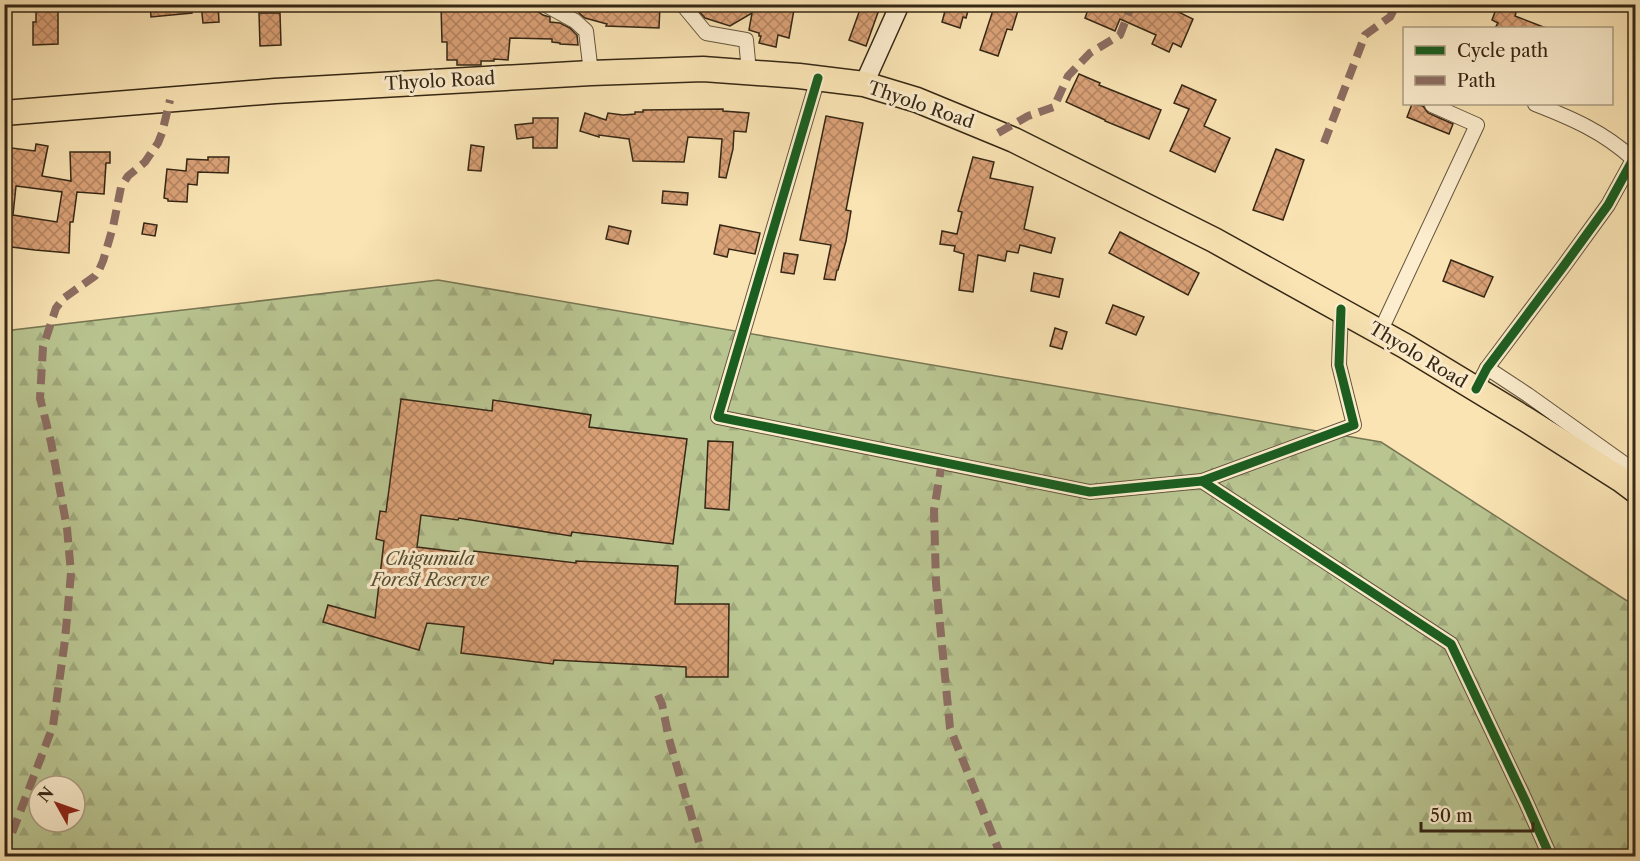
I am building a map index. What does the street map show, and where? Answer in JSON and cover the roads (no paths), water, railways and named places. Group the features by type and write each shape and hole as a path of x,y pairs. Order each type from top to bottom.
{"highway":[{"name":"Thyolo Road","path":"4,113 275,91 703,69 864,84 917,100 1014,140 1214,240 1341,309 1476,389 1620,479 1635,491"}],"street":[{"path":"544,4 575,21 586,31 591,73"},
{"path":"682,4 706,33 746,40 749,72"},
{"path":"864,84 900,4"},
{"path":"818,78 718,417 1090,492 1202,481 1354,425 1339,365 1341,309"},
{"path":"1380,332 1477,125 1432,105"},
{"path":"1476,389 1487,368 1608,205 1634,156 1586,125 1537,105"},
{"path":"1487,368 1528,394 1635,472"},
{"path":"1202,481 1451,644 1550,856"}],"park label":[{"name":"Chigumula Forest Reserve","path":"430,569"}]}
